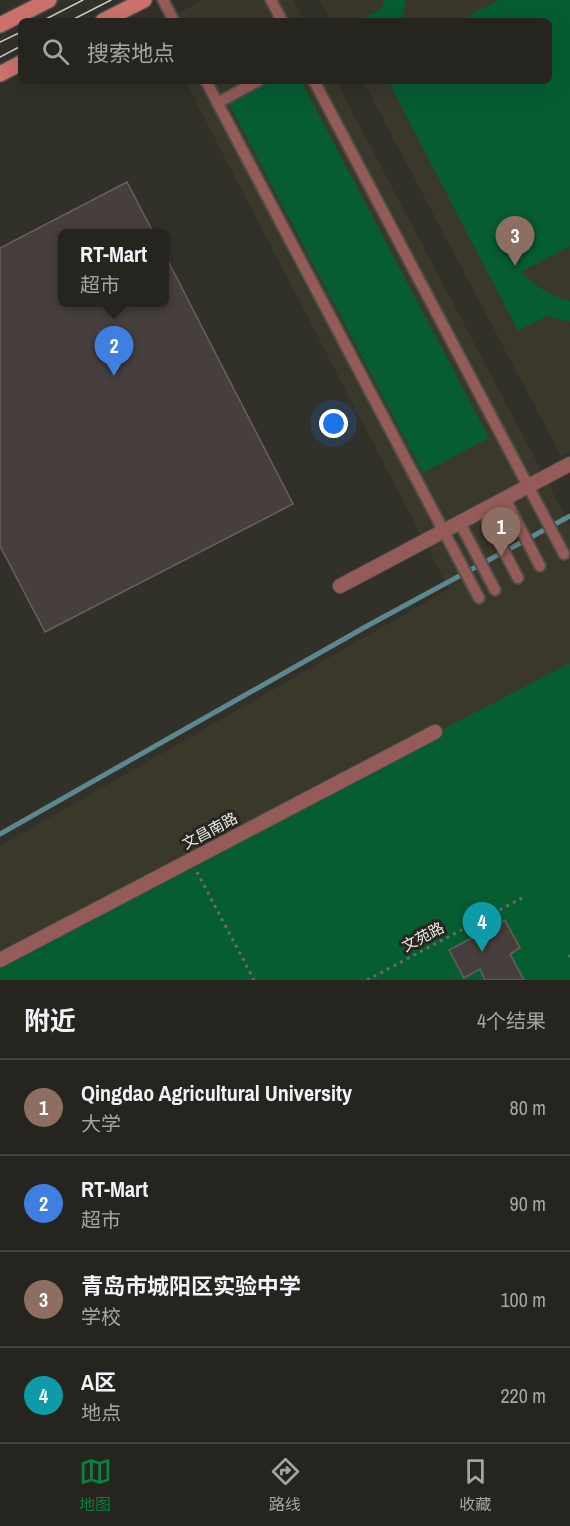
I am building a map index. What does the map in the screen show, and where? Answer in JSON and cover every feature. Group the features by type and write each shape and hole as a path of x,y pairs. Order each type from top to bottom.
{"main road":[{"path":"0,25 49,0"},
{"path":"108,18 138,1"},
{"path":"0,74 18,65"}],"street":[{"path":"163,0 172,18"},
{"path":"271,0 280,18"},
{"path":"208,84 479,598"},
{"path":"217,102 252,84"},
{"path":"316,84 564,554"},
{"path":"340,586 570,464"},
{"path":"504,499 540,566"},
{"path":"483,511 518,578"},
{"path":"459,523 495,590"},
{"name":"文昌南路","path":"0,960 435,732"}],"path":[{"path":"190,860 254,980"},
{"name":"文苑路","path":"367,980 522,898"}],"shaded area":[{"path":"203,0 293,0 302,18 170,18"},
{"path":"320,0 570,0 570,451 561,456 365,84 552,84 552,18 329,18"},
{"path":"187,84 338,84 570,525 570,980 0,980 0,846 449,589"}],"green space":[{"path":"384,0 406,0 403,18 363,18 382,8"},
{"path":"499,0 570,0 570,246 521,272 543,290 570,301 570,322 544,315 545,317 518,331 390,84 552,84 552,18 464,18"},
{"path":"267,84 303,84 489,438 423,473 229,104"},
{"path":"570,663 570,980 0,980 0,960"}],"building":[{"path":"127,182 151,229 58,229 58,307 169,307 169,263 293,504 45,632 0,546 0,248"},
{"path":"505,920 520,948 510,954 524,980 485,980 480,969 464,978 449,950"}],"waterway":[{"path":"0,834 367,626 570,516"}],"tram line":[{"path":"48,18 83,0"},
{"path":"76,18 111,0"},
{"path":"0,42 18,33"},
{"path":"0,57 18,48"}],"place":[{"name":"青岛市城阳区实验中学","path":"515,266"},
{"name":"RT-Mart","path":"114,376"},
{"name":"Qingdao Agricultural University","path":"501,557"},
{"name":"A区","path":"482,952"}]}
